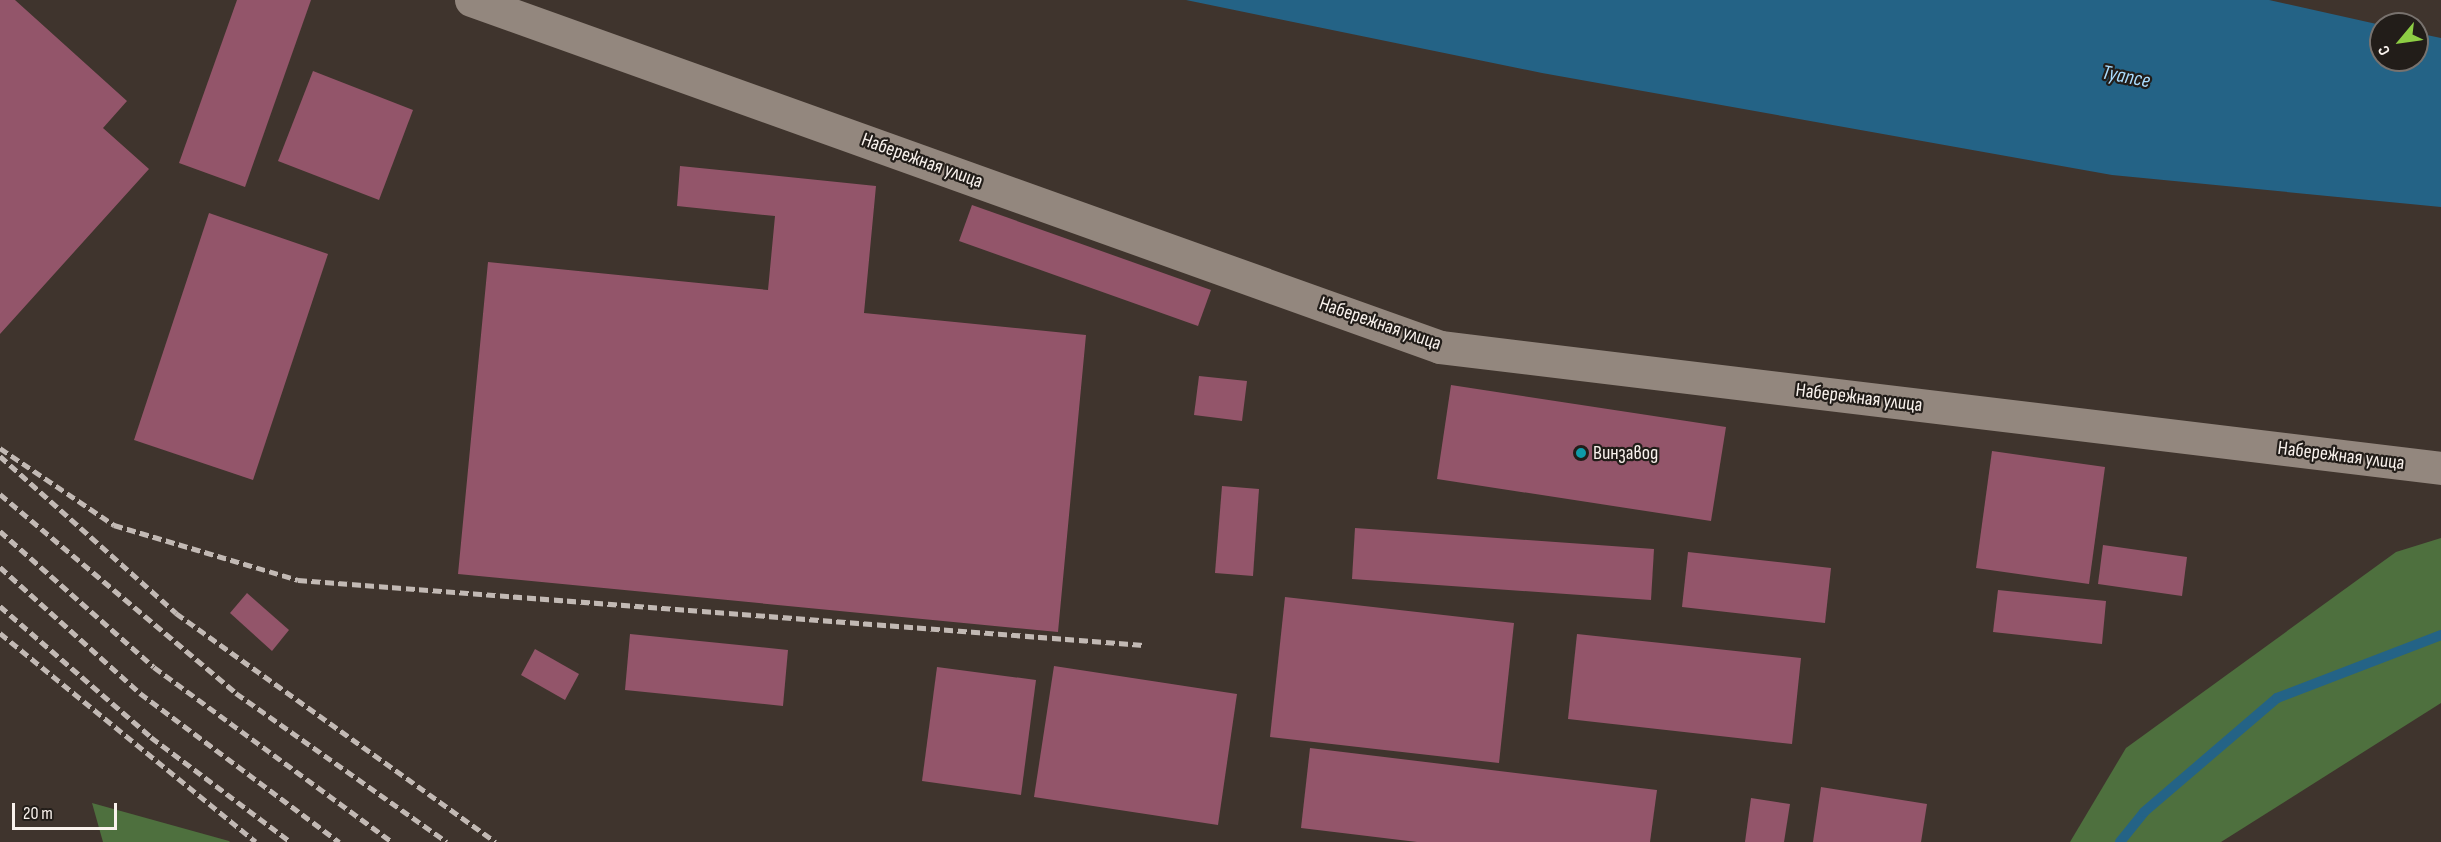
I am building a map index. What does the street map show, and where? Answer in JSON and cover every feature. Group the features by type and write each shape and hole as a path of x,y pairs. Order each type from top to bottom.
{"street":[{"name":"Набережная улица","path":"471,0 1440,347 2441,468"}],"green space":[{"path":"2441,538 2441,703 2221,842 2070,842 2126,748 2396,552"},
{"path":"92,803 229,841 230,842 103,842"}],"water":[{"name":"Туапсе","path":"1186,0 2269,0 2369,22 2369,72 2429,72 2429,36 2441,38 2441,207 2112,175 1542,73"}],"building":[{"path":"0,0 15,0 127,101 103,128 149,169 0,334"},
{"path":"237,0 311,0 245,187 179,163"},
{"path":"313,71 413,110 379,200 278,161"},
{"path":"680,166 876,186 864,313 1086,335 1058,632 458,574 488,262 768,290 775,216 677,206"},
{"path":"972,205 1211,290 1198,326 959,241"},
{"path":"209,213 328,254 253,480 134,440"},
{"path":"1199,376 1247,381 1242,421 1194,415"},
{"name":"Винзавод","path":"1451,385 1726,427 1711,521 1437,479"},
{"path":"1992,451 2105,467 2089,584 1976,568"},
{"path":"1222,486 1259,489 1253,576 1215,573"},
{"path":"1355,528 1654,549 1651,600 1352,579"},
{"path":"2103,545 2187,557 2182,596 2098,584"},
{"path":"1688,552 1831,568 1825,623 1682,607"},
{"path":"1998,590 2106,601 2102,644 1993,632"},
{"path":"247,593 289,630 272,651 230,613"},
{"path":"1285,597 1514,623 1499,763 1270,737"},
{"path":"630,634 788,650 783,706 625,690"},
{"path":"1577,634 1801,658 1792,744 1568,719"},
{"path":"535,649 579,674 565,700 521,675"},
{"path":"1054,666 1237,694 1218,825 1034,797"},
{"path":"937,667 1036,680 1021,795 922,781"},
{"path":"1310,748 1657,790 1650,842 1417,842 1301,828"},
{"path":"1821,787 1927,804 1921,842 1813,842"},
{"path":"1751,798 1790,804 1784,842 1745,842"}],"waterway":[{"path":"2120,842 2144,812 2277,698 2441,635"}],"railway":[{"path":"0,448 114,525 298,580 1144,645"},
{"path":"0,456 176,613 496,842"},
{"path":"0,494 236,693 447,842"},
{"path":"0,531 154,667 392,842"},
{"path":"0,567 140,693 339,842"},
{"path":"0,606 151,737 291,842"},
{"path":"0,633 256,842"}],"place":[{"name":"Винзавод","path":"1581,453"}]}
